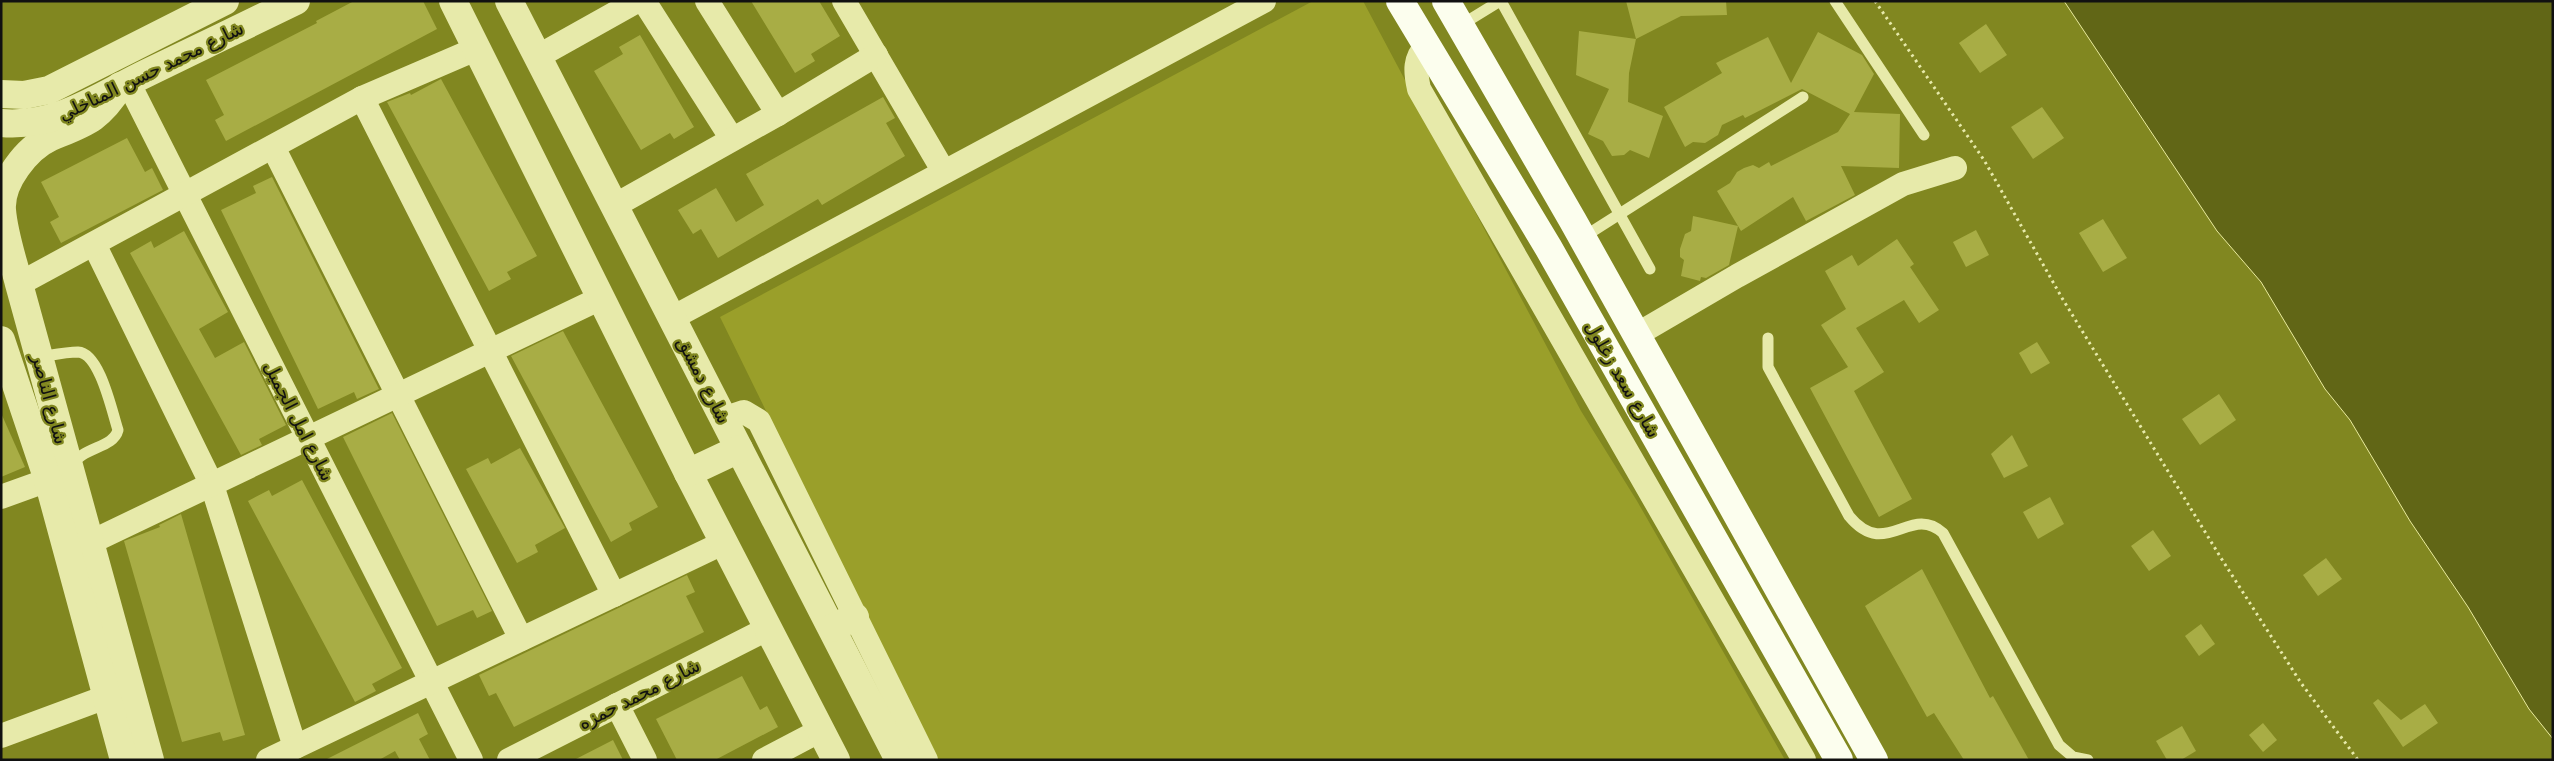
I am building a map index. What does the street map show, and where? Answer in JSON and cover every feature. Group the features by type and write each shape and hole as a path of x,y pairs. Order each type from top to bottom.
{"main road":[{"name":"شارع سعد زغلول","path":"1400,1 1548,248 1839,760"},
{"name":"شارع سعد زغلول","path":"1446,1 1582,238 1874,760"},
{"path":"1712,534 1739,520"}],"street":[{"name":"شارع محمد حسن المناخلي","path":"1,94 24,95 48,90 225,1"},
{"path":"230,1 243,27"},
{"name":"شارع محمد حسن المناخلي","path":"1,124 28,124 66,115 124,84 296,1"},
{"path":"453,1 688,473 836,760"},
{"name":"شارع دمشق","path":"508,1 739,449 844,622 899,760"},
{"path":"537,57 637,1"},
{"path":"644,1 732,139"},
{"path":"707,1 778,114"},
{"path":"844,1 944,172"},
{"path":"672,318 1264,1"},
{"path":"1427,45 1416,61 1415,70 1419,89 1804,760"},
{"path":"19,284 362,98 476,49"},
{"path":"614,206 778,114 876,55"},
{"name":"شارع امل الجميل","path":"124,84 185,195 471,760"},
{"name":"شارع الناصر","path":"124,84 106,106 87,122 38,145 19,164 10,178 2,208 19,284 39,357 59,475 106,697 124,760"},
{"path":"362,98 614,595"},
{"path":"273,147 521,639"},
{"path":"1636,335 1737,276 1903,184 1955,168"},
{"path":"94,244 212,485 295,747"},
{"path":"90,543 601,298"},
{"name":"شارع الناصر","path":"1,340 90,543 150,760"},
{"path":"723,419 744,412 759,421 844,622 926,760"},
{"path":"688,473 739,449"},
{"path":"1,498 59,475"},
{"path":"268,760 725,542"},
{"name":"شارع محمد حمزه","path":"509,760 769,628"},
{"path":"1,736 106,697"},
{"path":"617,706 645,760"},
{"path":"764,760 821,730"}],"lane":[{"path":"1461,25 1500,1 1622,214 1650,269"},
{"path":"1835,1 1924,135"},
{"path":"1582,238 1803,97"},
{"path":"1768,338 1768,367 1849,516 1864,530 1874,534 1885,535 1922,523 1930,525 1943,533 2059,745 2073,757 2087,760"},
{"path":"39,357 79,352 90,357 97,366 118,430 110,442 81,454 59,475"}],"path":[{"path":"1875,1 1984,160 2062,298 2221,558 2301,683 2358,760"}],"shaded area":[{"path":"1313,1 1363,1 1581,411 1637,501 1785,760 937,760 720,317"},
{"path":"2064,1 2553,1 2553,739 2529,709 2468,607 2410,521 2350,420 2325,389 2261,282 2217,231"}],"building":[{"path":"354,1 423,1 437,29 226,141 215,120 224,115 206,80 317,23 316,21"},
{"path":"751,1 819,1 840,36 811,54 815,61 795,73"},
{"path":"1626,1 1726,1 1727,15 1681,16 1636,39"},
{"path":"1986,24 2007,55 1980,73 1959,43"},
{"path":"1579,31 1636,39 1629,73 1628,102 1663,116 1649,158 1630,150 1624,155 1612,156 1603,141 1588,134 1609,89 1576,75"},
{"path":"1818,32 1862,55 1874,74 1854,112 1900,114 1899,168 1841,166 1855,195 1806,221 1793,197 1741,231 1717,191 1730,183 1737,172 1744,168 1753,165 1759,168 1769,162 1771,166 1838,132 1850,114 1802,89 1745,118 1743,115 1722,125 1718,135 1705,143 1693,142 1685,147 1664,107 1722,73 1716,63 1768,37 1791,83"},
{"path":"640,35 694,127 674,139 670,133 641,150 594,71 623,54 619,47"},
{"path":"441,79 537,256 507,272 511,279 489,291 387,102 410,93 411,95"},
{"path":"883,97 895,118 886,123 905,156 822,205 818,199 718,258 701,229 693,234 678,210 716,188 736,222 764,205 746,174"},
{"path":"2042,107 2064,138 2033,159 2011,127"},
{"path":"127,138 145,172 152,168 163,190 61,243 50,222 59,217 41,182"},
{"path":"272,177 379,389 357,399 354,392 318,409 221,210 256,193 253,186"},
{"path":"1693,216 1738,226 1729,265 1706,278 1701,277 1700,281 1681,276 1684,260 1680,257 1680,249 1685,234 1691,231"},
{"path":"2103,219 2127,258 2103,272 2079,233"},
{"path":"1976,230 1989,255 1966,267 1953,242"},
{"path":"184,231 228,312 199,329 215,358 244,342 286,425 259,439 262,445 241,455 130,253 151,241 154,248"},
{"path":"1897,239 1914,264 1910,267 1939,310 1919,323 1904,300 1856,328 1884,372 1854,391 1912,499 1879,517 1810,388 1848,367 1821,325 1846,309 1825,271 1852,255 1858,266"},
{"path":"563,331 658,507 629,523 632,530 611,542 511,356"},
{"path":"2037,342 2050,363 2031,374 2019,353"},
{"path":"2219,394 2236,420 2200,445 2182,419"},
{"path":"1,413 25,467 1,477"},
{"path":"392,413 492,611 477,618 473,610 437,626 343,437"},
{"path":"2012,435 2028,466 2004,478 1991,454"},
{"path":"520,448 565,528 535,545 538,552 517,563 466,469 488,458 491,464"},
{"path":"302,480 402,668 372,684 376,691 355,702 248,501 269,490 272,496"},
{"path":"2050,497 2064,524 2038,539 2023,512"},
{"path":"181,514 245,735 223,741 220,732 182,742 124,541 160,527 159,525"},
{"path":"2153,530 2171,556 2149,571 2131,546"},
{"path":"2326,558 2342,579 2318,596 2303,575"},
{"path":"1922,569 1990,698 1993,696 2029,760 1964,760 1934,713 1927,717 1865,606"},
{"path":"687,575 695,592 686,596 704,632 514,727 496,693 489,696 479,675"},
{"path":"2201,624 2215,644 2199,656 2185,636"},
{"path":"742,676 760,710 767,706 778,727 715,760 677,760 656,719"},
{"path":"2378,699 2401,720 2425,704 2438,723 2403,747 2373,703"},
{"path":"418,713 428,734 419,739 430,760 400,760 395,751 379,760 325,760"},
{"path":"2263,723 2277,740 2263,752 2249,735"},
{"path":"2182,726 2196,751 2181,760 2167,760 2156,741"},
{"path":"613,740 623,760 574,760"}]}
